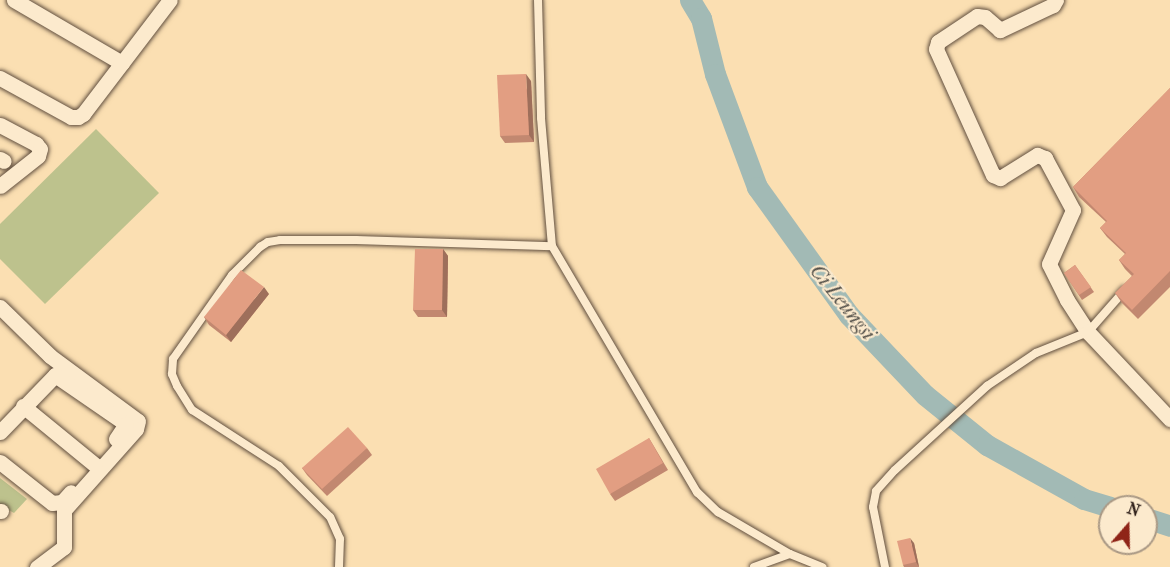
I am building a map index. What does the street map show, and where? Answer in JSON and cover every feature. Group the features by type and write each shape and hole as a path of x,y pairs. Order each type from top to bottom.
{"street":[{"path":"14,0 122,63"},
{"path":"0,78 70,117 78,117 83,114 170,0"},
{"path":"1056,0 1053,5 1000,30 985,17 977,15 938,42 935,47 993,176 1000,178 1035,156 1043,156 1072,206 1072,216 1049,264 1067,300 1088,332 1170,419"},
{"path":"0,125 36,144 40,149 38,156 0,186"},
{"path":"0,307 50,356 138,421 136,429 64,510 64,548 37,567"},
{"path":"0,432 55,375 126,424 124,430 62,502 52,502 0,462"},
{"path":"23,406 95,465"}],"lane":[{"path":"538,0 541,118 552,246 697,492 717,512 790,554 823,567"},
{"path":"339,567 340,539 330,517 279,466 192,410 172,374 173,359 232,275 268,242 357,240 552,246"},
{"path":"885,567 873,507 876,491 895,470 987,386 1036,353 1088,332 1130,284"},
{"path":"754,567 790,554"}],"green space":[{"path":"96,129 159,193 45,304 0,259 0,224"},
{"path":"0,478 27,499 14,513 0,505"}],"building":[{"path":"526,74 529,135 500,136 497,75"},
{"path":"1170,88 1170,271 1132,310 1115,293 1134,274 1119,260 1126,253 1100,228 1107,221 1073,187"},
{"path":"415,249 443,249 442,310 413,310"},
{"path":"1075,265 1091,287 1079,295 1064,273"},
{"path":"241,270 264,287 226,335 204,317"},
{"path":"348,427 367,448 322,489 302,468"},
{"path":"649,438 663,463 610,494 596,469"},
{"path":"910,538 916,562 903,565 897,541"}],"waterway":[{"name":"Ci Leungsi","path":"690,0 701,18 715,74 757,187 849,315 925,395 987,445 1084,499 1098,503"},
{"name":"Ci Leungsi","path":"1158,522 1170,526"}]}
